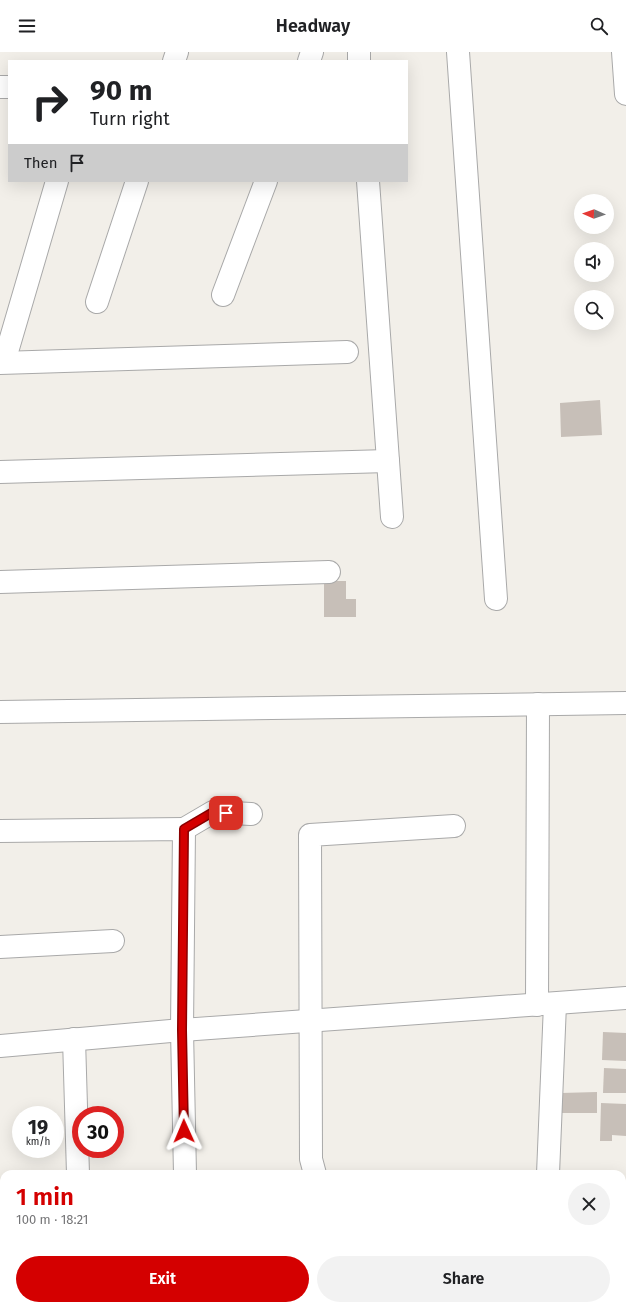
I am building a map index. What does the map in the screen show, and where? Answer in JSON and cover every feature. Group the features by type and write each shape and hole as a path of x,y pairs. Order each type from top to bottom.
{"street":[{"path":"458,52 496,599"},
{"path":"623,52 626,94"},
{"path":"57,182 2,362 347,352"},
{"path":"97,302 137,182"},
{"path":"223,294 266,182"},
{"path":"368,182 392,517"},
{"path":"0,472 388,461"},
{"path":"0,582 329,572"},
{"path":"0,712 626,703"},
{"path":"538,704 546,1005 548,1170"},
{"path":"0,831 184,829 213,812 251,814"},
{"path":"313,1170 311,1159 310,835 454,826"},
{"path":"184,829 182,1030 185,1170"},
{"path":"0,947 113,941"},
{"path":"0,1046 182,1030 546,1005 626,998"},
{"path":"74,1039 78,1170"}],"building":[{"path":"600,400 602,435 561,437 560,403"},
{"path":"324,581 346,581 346,599 356,599 356,617 324,617"},
{"path":"603,1032 626,1033 626,1061 602,1060"},
{"path":"604,1068 626,1069 626,1093 603,1093"},
{"path":"597,1092 597,1113 561,1113 561,1093"},
{"path":"601,1103 626,1104 626,1136 612,1135 612,1141 600,1141"}],"route":[{"path":"184,1131 182,1030 184,829 213,812 226,813"}]}
